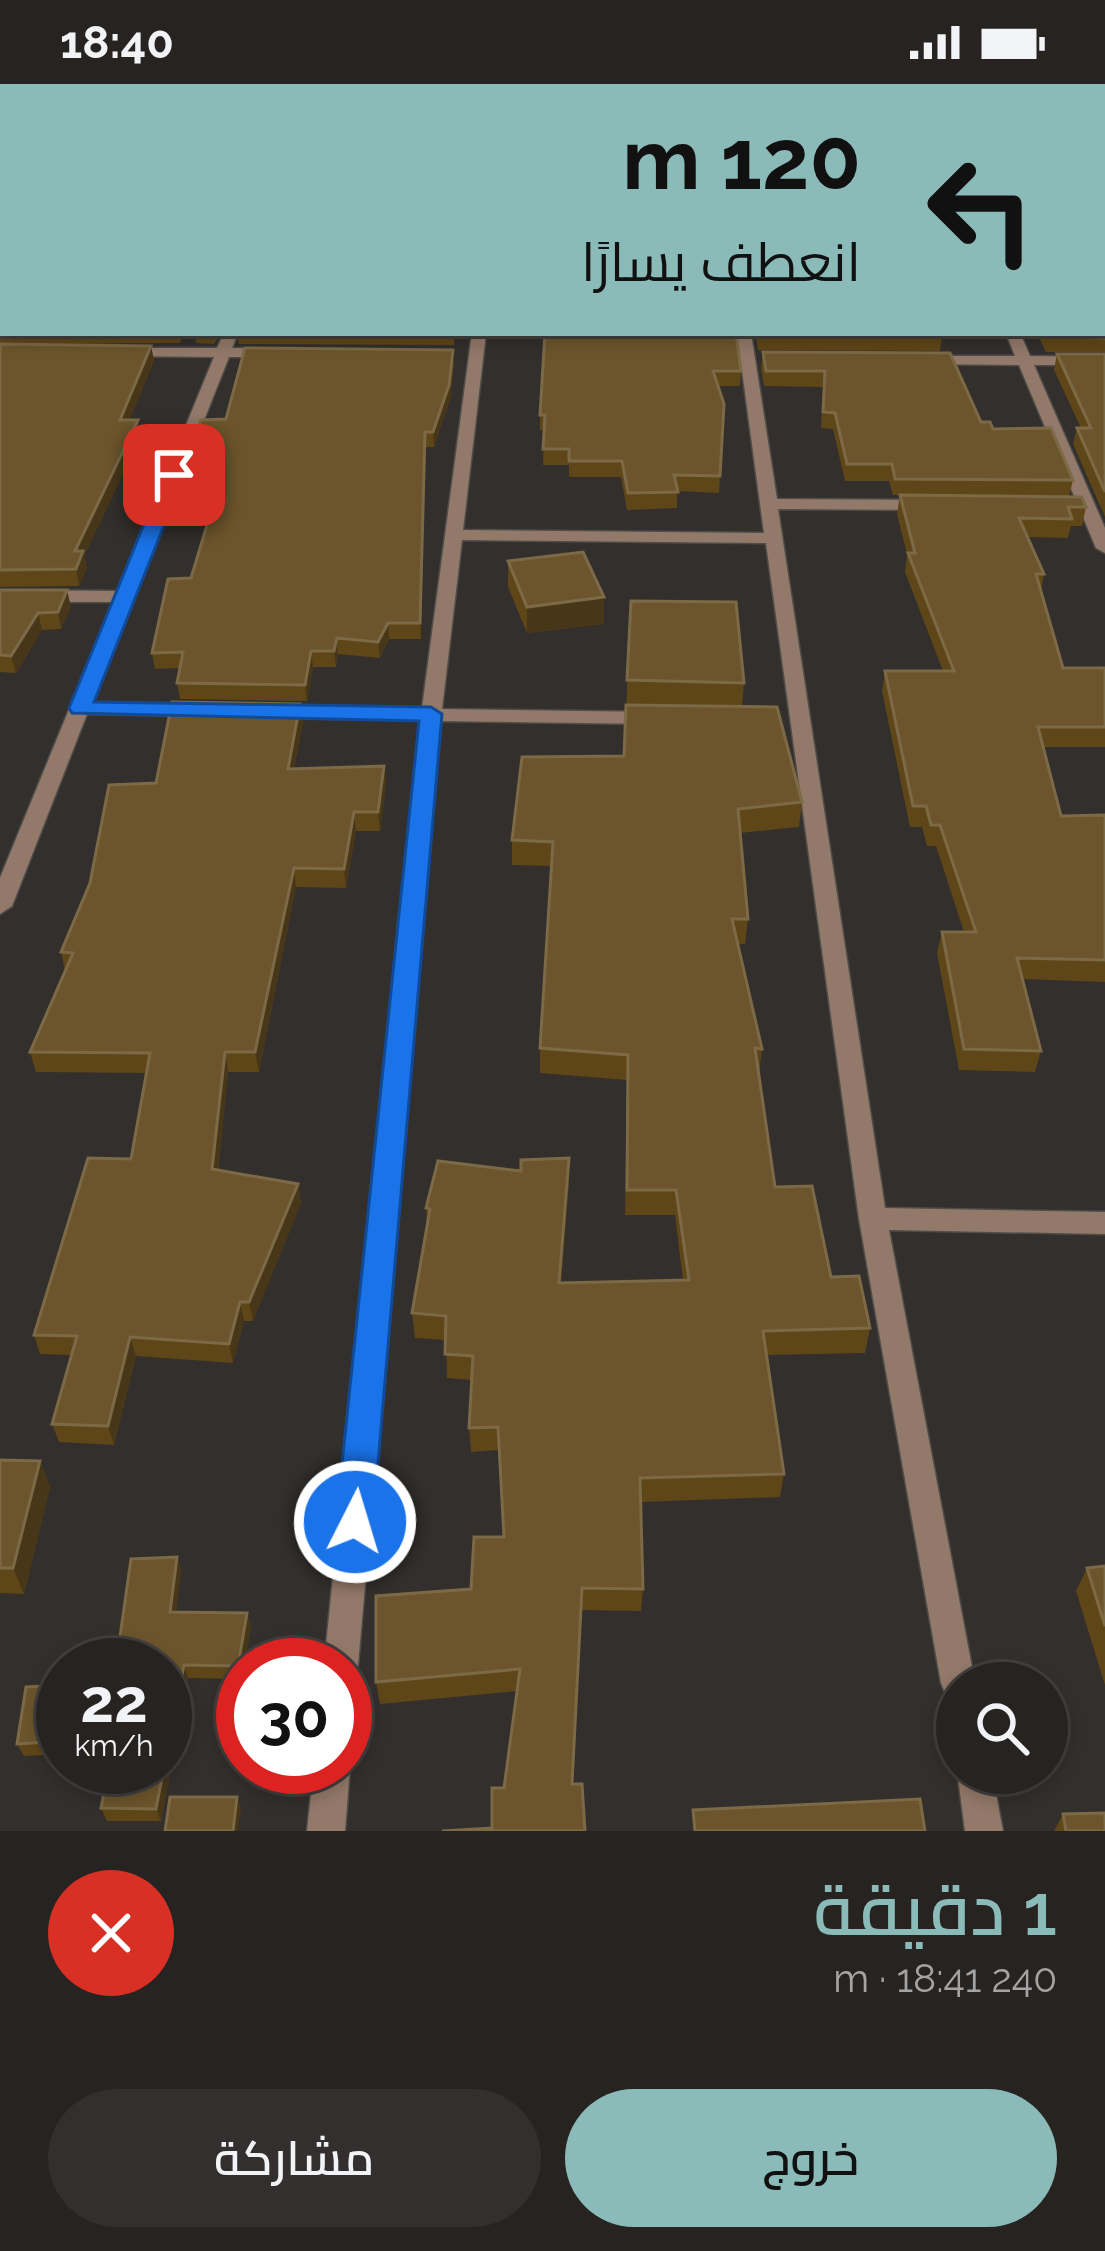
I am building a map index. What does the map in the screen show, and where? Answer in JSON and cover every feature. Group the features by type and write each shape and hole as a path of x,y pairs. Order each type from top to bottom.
{"street":[{"path":"0,906 230,336"},
{"path":"1014,336 1105,548"},
{"path":"344,1638 469,348"},
{"path":"754,350 789,721 954,1662"},
{"path":"112,352 292,354"},
{"path":"909,360 1105,362"},
{"path":"768,504 950,505"},
{"path":"1064,506 1087,506"},
{"path":"453,536 773,538"},
{"path":"0,596 125,597"},
{"path":"80,708 220,711"},
{"path":"244,711 685,719"},
{"path":"873,1219 1105,1223"},
{"path":"326,1831 329,1794"},
{"path":"978,1794 984,1831"}],"building":[{"path":"545,336 736,336 741,371 713,371 724,404 720,476 674,475 678,492 628,493 622,461 569,461 569,449 543,449 545,415 540,415"},
{"path":"0,344 151,346 120,420 138,420 75,551 83,551 76,569 0,570"},
{"path":"245,348 453,350 449,385 433,432 425,432 420,623 388,623 378,642 337,638 334,651 311,651 305,685 177,683 183,652 152,653 168,579 191,578 223,472 190,474 191,444 201,420 226,419"},
{"path":"763,352 950,353 981,422 990,422 993,429 1051,428 1073,480 895,479 892,464 847,464 835,413 823,412 825,371 766,371"},
{"path":"1057,354 1105,354 1105,492 1077,428 1091,428"},
{"path":"900,495 1082,497 1086,507 1068,507 1072,519 1019,518 1044,574 1036,574 1063,668 1105,668 1105,727 1038,727 1061,816 1105,815 1105,960 1017,958 1041,1051 964,1049 942,932 976,932 940,825 931,825 926,806 913,806 885,671 954,671 908,553 915,553"},
{"path":"583,552 604,597 527,607 508,561"},
{"path":"0,590 67,590 58,612 38,613 11,656 0,655"},
{"path":"631,601 736,602 744,683 627,680"},
{"path":"172,702 300,704 288,769 384,766 378,812 354,812 344,869 294,868 255,1052 225,1052 212,1169 298,1184 249,1302 240,1302 229,1344 130,1337 108,1426 52,1424 77,1336 34,1335 88,1158 131,1159 150,1053 30,1052 73,953 61,952 90,883 109,785 156,783"},
{"path":"626,705 777,707 802,802 738,809 748,919 732,919 762,1049 755,1048 775,1187 812,1186 831,1277 859,1276 870,1328 763,1331 784,1474 640,1478 643,1589 582,1588 572,1784 582,1784 585,1831 442,1831 492,1828 492,1788 504,1788 520,1669 376,1682 376,1596 471,1589 474,1537 504,1537 498,1427 469,1428 473,1356 445,1354 446,1316 412,1313 430,1209 426,1208 438,1161 521,1171 521,1160 569,1158 559,1283 689,1280 676,1190 627,1190 628,1055 540,1048 553,842 512,840 522,757 624,756"},
{"path":"0,1460 40,1461 13,1568 0,1568"},
{"path":"177,1557 170,1612 247,1613 243,1638 216,1638 216,1666 192,1665 192,1638 120,1638 131,1559"},
{"path":"1105,1566 1105,1626 1087,1568"},
{"path":"36,1686 36,1743 17,1744 26,1687"},
{"path":"104,1794 159,1794 156,1809 101,1808"},
{"path":"170,1797 237,1797 233,1831 165,1831"},
{"path":"920,1799 925,1831 695,1831 693,1810"},
{"path":"1105,1813 1105,1831 1066,1831 1063,1814"}],"route":[{"path":"174,475 80,708 431,714 355,1522"}]}
